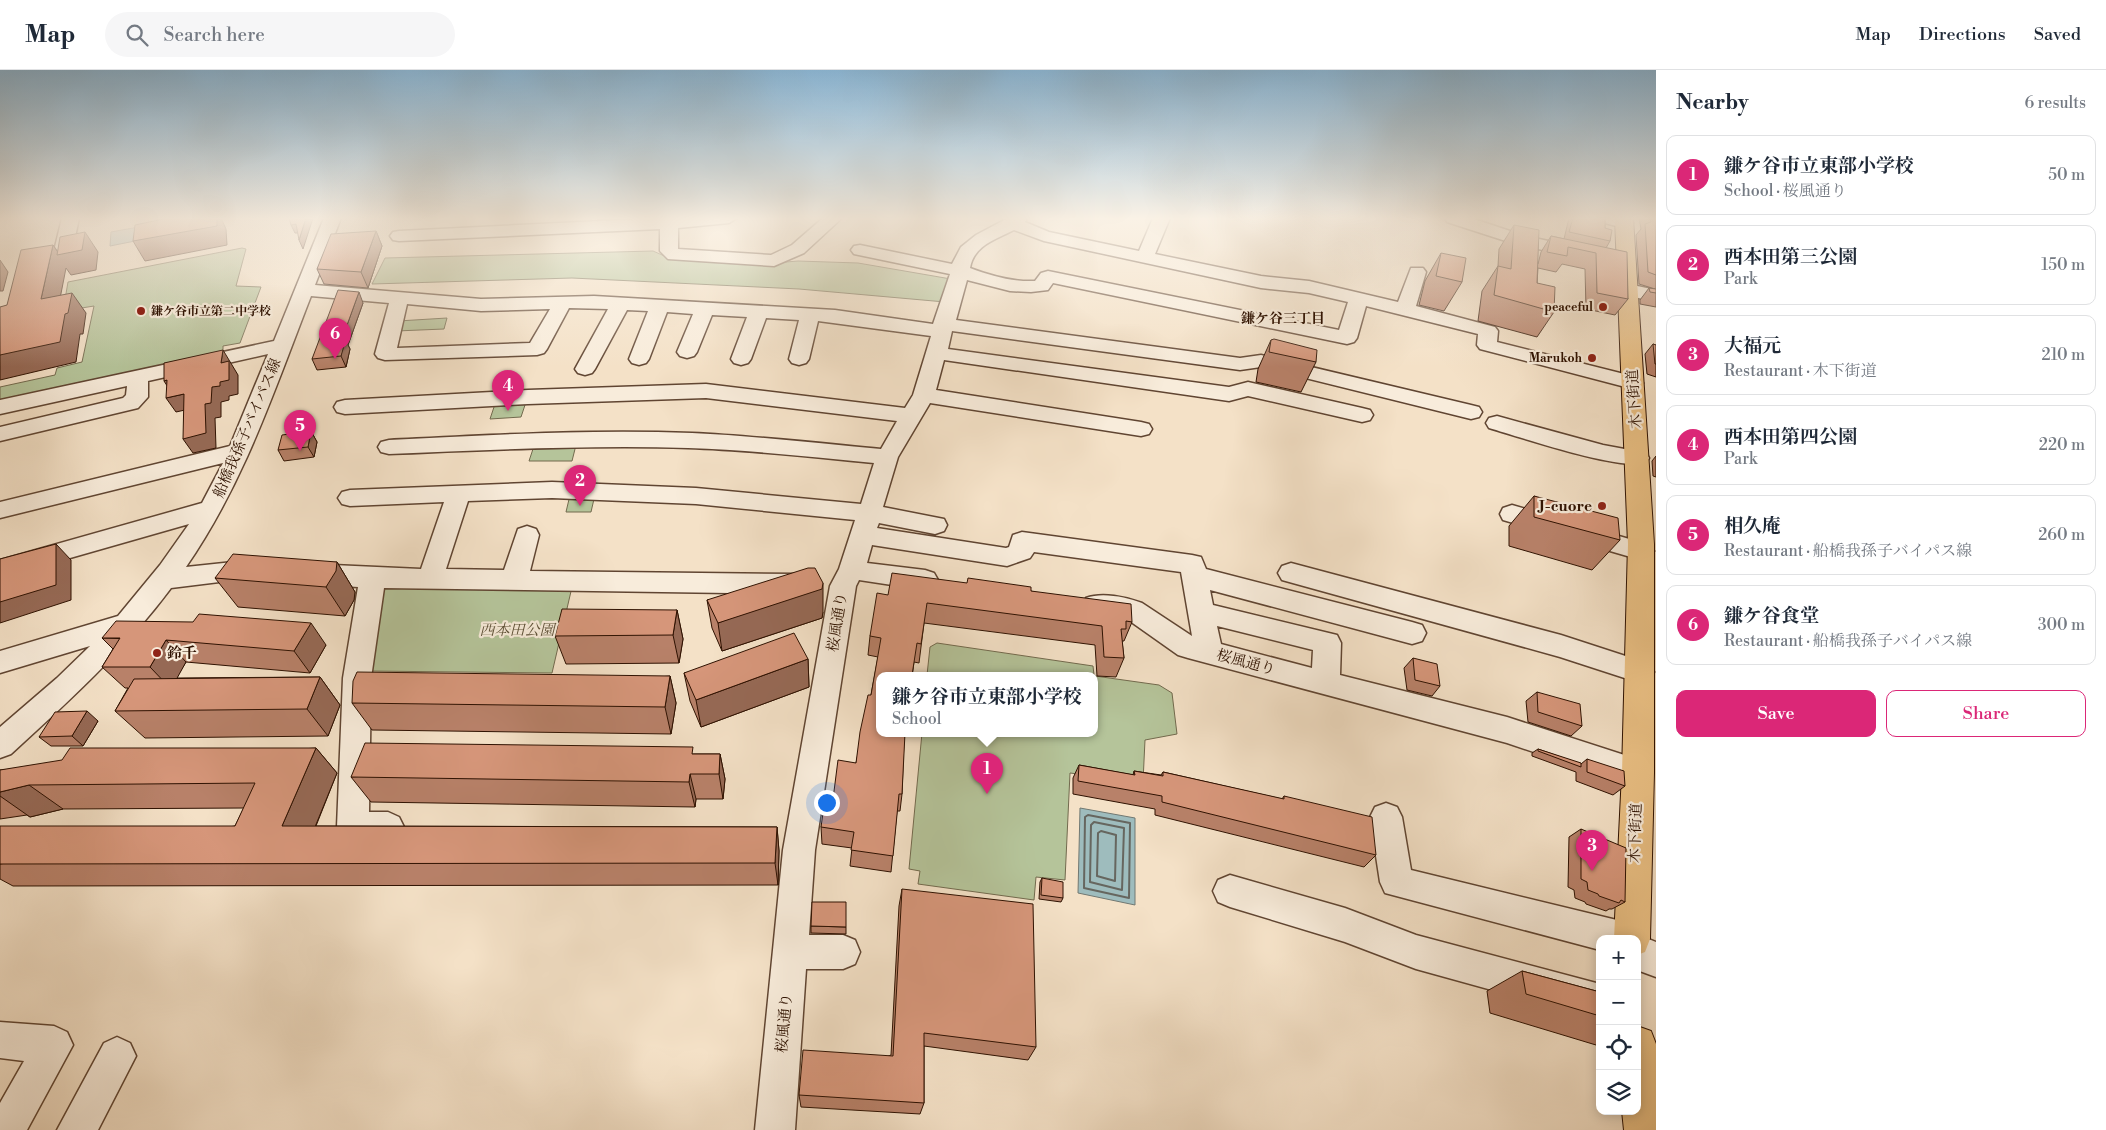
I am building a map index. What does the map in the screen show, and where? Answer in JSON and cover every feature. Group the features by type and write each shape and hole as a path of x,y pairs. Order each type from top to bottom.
{"main road":[{"name":"木下街道","path":"1614,268 1633,383 1646,548 1640,672 1638,772 1646,807 1632,935"},
{"path":"1644,1056 1647,1128"}],"street":[{"name":"船橋我孫子バイパス線","path":"3,741 88,667 164,579 220,496 314,267"},
{"path":"943,267 960,271 974,277 1031,287 1041,286 1048,277 1347,338 1358,299"},
{"name":"桜風通り","path":"775,1130 790,952 787,834 833,581 866,524 887,457 924,395 960,267"},
{"path":"1194,267 1261,282 1309,288 1405,309 1488,331 1487,346 1633,383"},
{"path":"1614,268 1656,296"},
{"path":"1405,309 1417,272"},
{"path":"305,290 399,300 481,305 620,304 705,308 835,316 942,327 1240,364 1261,361 1471,412"},
{"path":"399,300 385,354 538,349 562,304"},
{"path":"585,369 620,304"},
{"path":"639,359 660,306"},
{"path":"687,352 705,308"},
{"path":"741,359 758,312"},
{"path":"799,358 810,315"},
{"path":"0,407 283,345"},
{"path":"936,353 1229,394 1248,389 1362,415"},
{"path":"0,434 130,403 137,397 138,377"},
{"path":"345,407 528,397 706,391 910,416"},
{"path":"924,395 1141,428"},
{"path":"1497,423 1594,450 1638,458"},
{"path":"389,446 525,441 663,440 728,443 887,457"},
{"path":"0,510 240,451"},
{"path":"350,498 552,490 686,495 866,524 1007,556 1021,552 1022,541 1192,564 1209,653"},
{"path":"430,579 459,493"},
{"path":"0,569 211,509"},
{"path":"1512,514 1646,548"},
{"path":"866,524 935,525"},
{"path":"514,581 527,535"},
{"path":"164,579 249,570 372,578 514,581 833,581 949,584"},
{"path":"1291,573 1560,646 1640,672"},
{"path":"1194,576 1412,633"},
{"path":"372,578 357,678 353,827 412,828"},
{"name":"桜風通り","path":"1065,600 1133,610 1188,647 1507,730 1638,772"},
{"path":"1201,612 1327,643 1326,684"},
{"path":"0,662 124,626"},
{"path":"1386,818 1397,882 1609,935"},
{"path":"1230,891 1345,925 1415,942 1596,1001"},
{"path":"790,952 843,952"},
{"path":"1641,954 1656,960"},
{"path":"0,1040 54,1045 6,1130"},
{"path":"77,1130 118,1056"}],"green space":[{"path":"142,267 241,267 236,286 261,287 240,343 223,346 223,353 0,401 0,387 55,375 57,368 82,362 94,306 63,311 68,282"},
{"path":"380,267 884,267 951,279 945,302 799,289 572,278 372,284"},
{"path":"447,318 444,329 396,331 398,321"},
{"path":"526,402 521,417 490,419 495,404"},
{"path":"576,445 572,461 529,461 534,446"},
{"path":"570,495 587,495 587,500 594,499 591,512 566,512"},
{"name":"西本田公園","path":"378,585 572,587 552,673 367,671"},
{"path":"937,643 1093,666 1094,672 927,672 930,647"},
{"path":"1098,676 1159,685 1172,693 1177,734 1145,740 1143,782 1070,773 1065,880 1036,877 1034,900 918,884 920,871 909,869 922,737 1098,737"}],"water":[{"path":"1080,808 1135,818 1135,905 1078,893"}],"building":[{"path":"17,267 48,267 41,299 72,293 68,313 65,314 60,342 0,355 0,307 7,305"},
{"path":"318,267 363,267 361,272 317,269"},
{"path":"1438,267 1464,267 1462,282 1436,276"},
{"path":"1498,267 1511,269 1511,267 1538,267 1537,283 1555,287 1554,312 1494,295"},
{"path":"1596,267 1627,267 1628,299 1597,293"},
{"path":"1648,267 1656,267 1656,275 1648,272"},
{"path":"1649,288 1656,289 1656,293 1650,292"},
{"path":"338,290 359,292 342,339 346,339 341,356 312,359"},
{"path":"1274,339 1317,350 1316,362 1269,352 1271,340"},
{"path":"1653,344 1656,345 1656,364 1655,364"},
{"path":"223,350 221,363 229,361 229,380 220,382 220,386 212,387 211,403 205,404 206,433 183,439 184,394 166,398 167,380 164,381 164,363"},
{"path":"311,431 308,447 278,450 282,435"},
{"path":"1534,496 1618,518 1620,540 1534,517"},
{"path":"56,544 56,585 0,602 0,559"},
{"path":"233,554 337,562 336,571 326,587 215,578"},
{"path":"808,568 815,568 823,583 822,589 718,623 707,600"},
{"path":"892,573 967,583 968,578 1031,587 1031,591 1131,604 1132,622 1126,621 1126,629 1121,629 1124,658 1104,657 1102,626 927,603 921,644 917,643 912,672 876,672 876,737 905,737 902,794 899,794 893,856 851,850 854,832 821,827 824,806 832,807 838,760 856,763 860,732 868,695 871,695 881,638 870,636 877,593 888,595"},
{"path":"562,609 677,610 673,635 555,636"},
{"path":"199,614 311,623 294,651 166,640 150,667 102,667 120,638 102,638 116,621 193,622"},
{"path":"794,633 808,659 696,700 684,673"},
{"path":"1413,658 1437,664 1440,686 1415,680"},
{"path":"357,672 670,676 665,707 352,703 353,681"},
{"path":"320,677 307,709 115,711 134,679"},
{"path":"1537,692 1580,704 1582,726 1538,712"},
{"path":"87,711 72,736 39,737 55,712"},
{"path":"365,743 693,747 692,754 720,754 719,774 690,774 689,782 351,777"},
{"path":"70,748 316,748 282,826 777,827 775,863 0,864 0,826 235,826 255,783 29,785 0,792 0,770 62,760"},
{"path":"1538,749 1581,763 1581,767 1538,751"},
{"path":"1587,759 1624,771 1625,786 1587,772"},
{"path":"1079,765 1135,775 1134,771 1163,776 1163,772 1284,799 1284,796 1372,817 1376,855 1162,802 1162,796 1078,781"},
{"path":"1581,829 1626,848 1625,902 1621,900 1619,903 1599,896 1588,890 1587,882 1581,879"},
{"path":"1042,878 1063,882 1063,898 1041,895"},
{"path":"902,889 1033,904 1036,1047 924,1033 924,1103 799,1095 803,1050 893,1056"},
{"path":"812,902 846,902 846,927 811,926"},
{"path":"1522,971 1596,991 1596,1015 1526,994"}],"place":[{"name":"peaceful","path":"1603,307"},
{"name":"鎌ケ谷市立第二中学校","path":"141,311"},
{"name":"Marukoh","path":"1592,358"},
{"name":"鎌ケ谷食堂","path":"335,359"},
{"name":"西本田第四公園","path":"508,411"},
{"name":"相久庵","path":"300,451"},
{"name":"西本田第三公園","path":"580,506"},
{"name":"J-cuore","path":"1602,506"},
{"name":"鈴千","path":"157,653"},
{"name":"鎌ケ谷市立東部小学校","path":"987,794"},
{"name":"大福元","path":"1592,871"}],"district":[{"name":"鎌ケ谷三丁目","path":"1283,318"}]}
